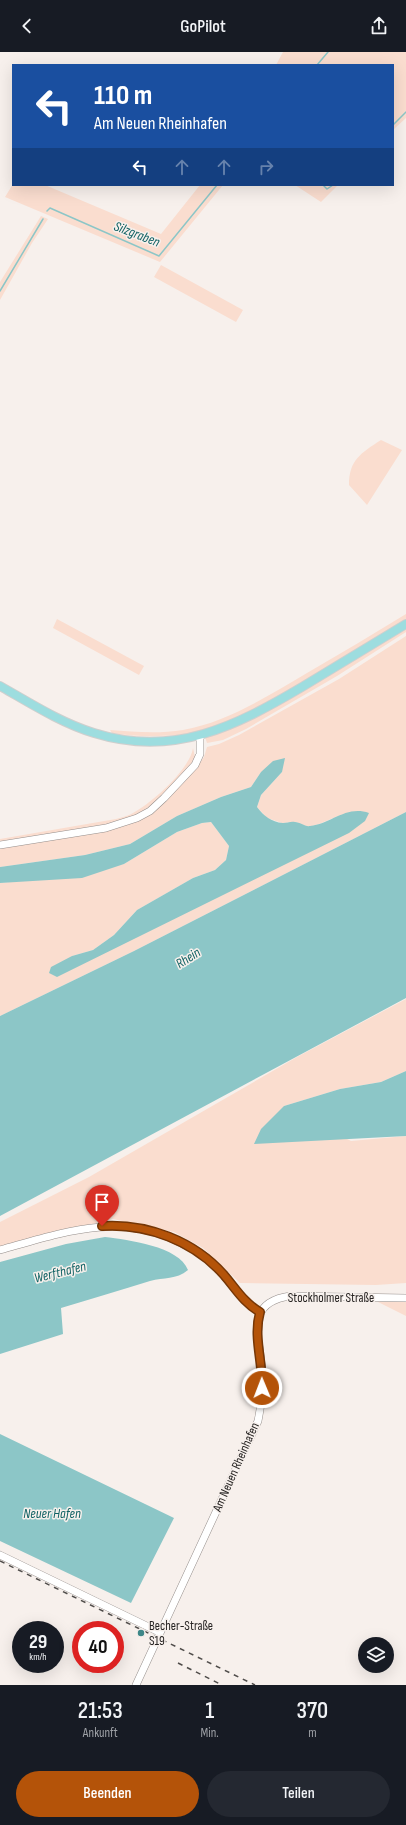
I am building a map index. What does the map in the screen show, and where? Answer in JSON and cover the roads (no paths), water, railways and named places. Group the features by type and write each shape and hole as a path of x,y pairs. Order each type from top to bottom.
{"main road":[{"path":"0,686 54,717 96,734 127,740 148,741 200,735 221,729 255,714 406,624"}],"street":[{"path":"0,845 106,828 137,818 150,811 194,765 200,754 200,735"},
{"path":"0,1250 91,1227 114,1226 152,1231 172,1238 207,1258 224,1275 241,1297 260,1312"},
{"name":"Stockholmer Straße","path":"260,1312 273,1300 290,1296 406,1298"},
{"name":"Am Neuen Rheinhafen","path":"136,1685 159,1632 258,1421 262,1375 256,1333 260,1312"},
{"path":"0,1555 159,1632"}],"water":[{"path":"285,758 282,772 261,795 257,807 265,816 271,820 283,823 294,822 308,826 318,825 353,811 361,811 369,813 365,821 349,833 57,977 49,973 51,967 72,956 93,950 114,935 137,910 193,878 215,870 226,860 229,846 211,822 202,823 177,832 124,864 82,878 0,883 0,867 85,855 130,844 177,816 221,797 251,787 261,772 273,761"},
{"name":"Rhein","path":"406,812 406,998 0,1216 0,1016 134,951"},
{"path":"406,1071 406,1136 254,1144 261,1129 284,1106 340,1089 381,1082"},
{"name":"Werfthafen","path":"105,1237 139,1242 164,1250 183,1262 188,1270 174,1277 150,1281 61,1308 63,1334 0,1354 0,1262 66,1244"},
{"name":"Neuer Hafen","path":"0,1434 174,1518 131,1603 0,1541"}],"waterway":[{"name":"Silzgraben","path":"318,64 328,52"},
{"name":"Silzgraben","path":"394,124 406,112"},
{"name":"Silzgraben","path":"47,211 50,208 159,256 216,186"},
{"name":"Silzgraben","path":"324,186 327,189 332,186"},
{"name":"Silzgraben","path":"0,291 43,219"}],"railway":[{"path":"0,1561 255,1685"},
{"path":"178,1663 222,1685"}],"place":[{"name":"Becher-Straße S19","path":"141,1633"}]}
